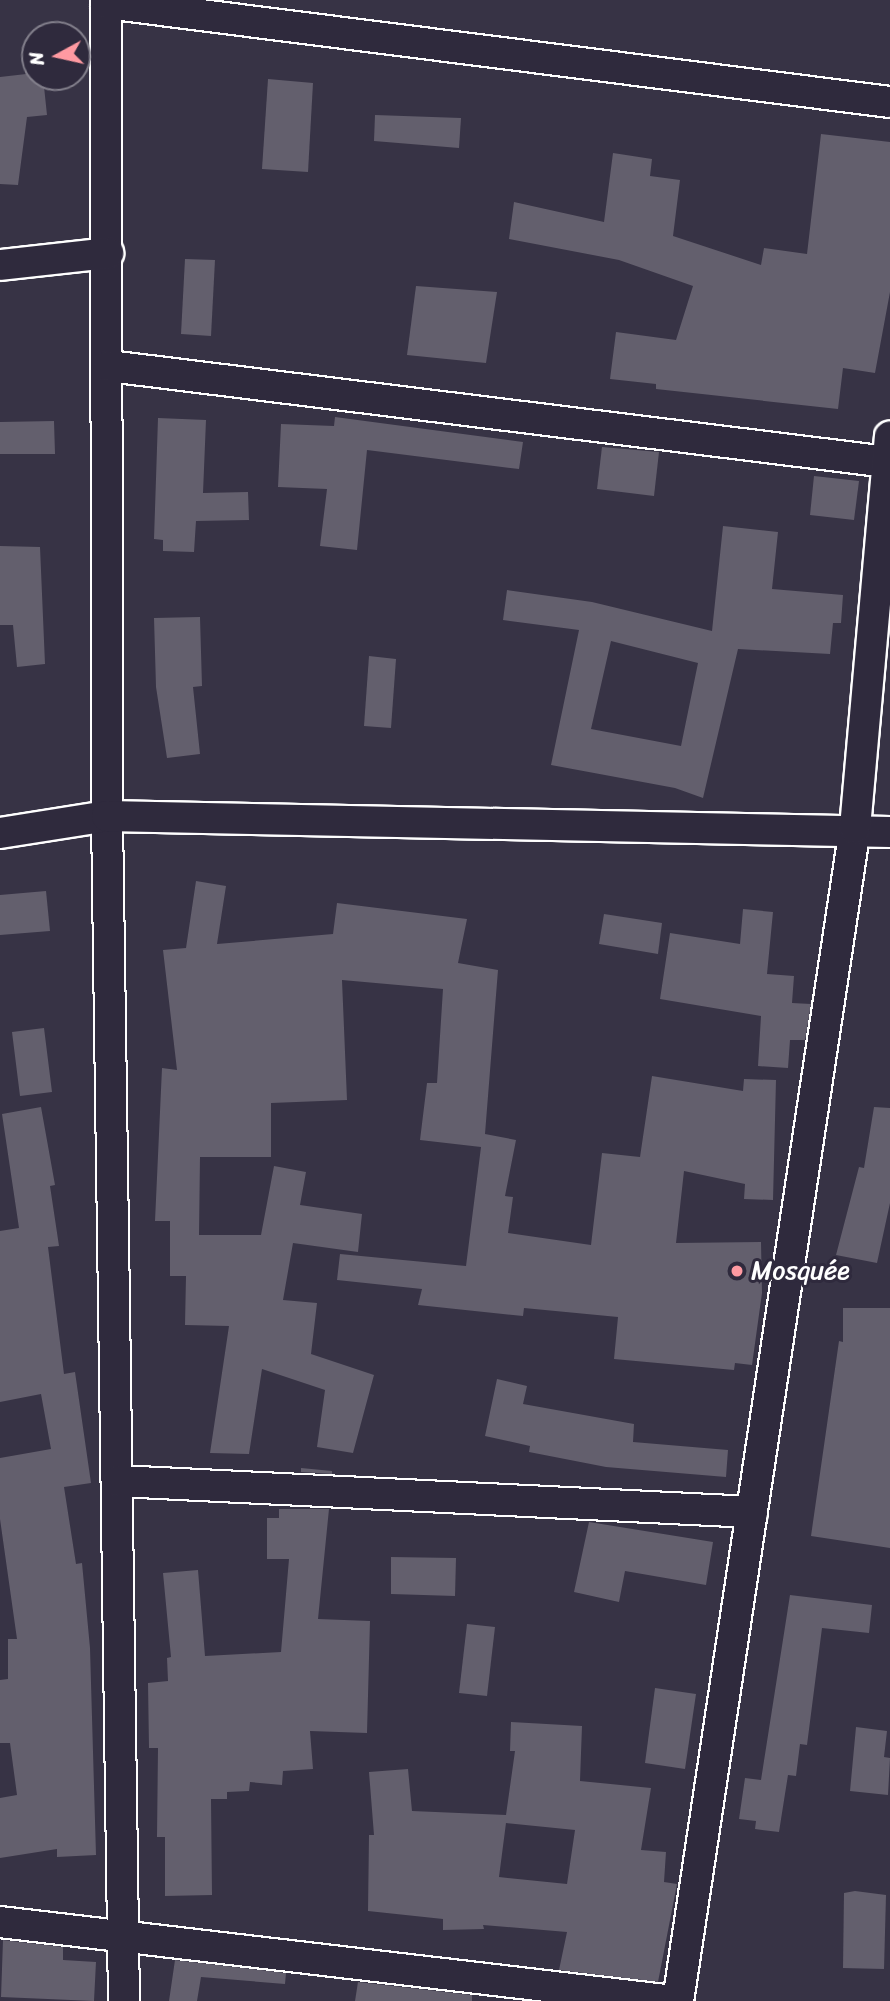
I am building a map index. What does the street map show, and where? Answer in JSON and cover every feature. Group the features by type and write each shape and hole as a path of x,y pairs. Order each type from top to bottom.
{"street":[{"path":"124,2001 107,816 109,366 106,2 890,102"},
{"path":"0,265 108,253"},
{"path":"0,1922 676,2001 855,828 889,450 109,366"},
{"path":"0,832 107,816 855,828 890,832"},
{"path":"118,1481 752,1511"}],"building":[{"path":"21,75 21,91 44,91 47,115 27,117 18,185 0,184 0,77"},
{"path":"268,79 313,83 308,172 262,169"},
{"path":"375,115 461,118 459,148 374,141"},
{"path":"821,134 890,142 890,292 875,373 843,368 838,409 656,389 656,384 610,379 616,332 676,340 693,286 619,260 509,239 514,202 604,222 613,153 652,159 650,176 680,180 673,236 761,265 764,248 807,254"},
{"path":"185,259 215,260 211,336 181,334"},
{"path":"416,286 497,292 486,363 407,355"},
{"path":"335,417 523,442 519,469 367,450 357,550 320,546 327,489 278,487 281,424 334,426"},
{"path":"158,418 206,420 203,493 248,492 249,520 196,521 194,552 163,551 163,540 154,539"},
{"path":"54,421 55,454 0,454 0,422"},
{"path":"602,447 659,452 654,496 597,489"},
{"path":"814,476 859,481 854,520 810,515"},
{"path":"723,526 778,532 772,589 843,595 841,623 833,623 830,654 738,649 703,798 675,788 551,765 579,630 503,620 507,590 592,602 712,631","holes":["611,641 698,663 681,746 591,729"]},
{"path":"0,546 40,547 45,664 17,667 13,625 0,625"},
{"path":"200,617 202,686 193,687 200,754 167,758 156,687 154,618"},
{"path":"369,656 396,659 391,728 364,726"},
{"path":"196,881 226,886 217,944 333,934 337,903 467,919 458,963 498,970 485,1134 516,1140 505,1196 513,1197 508,1233 591,1245 602,1153 640,1157 652,1076 743,1091 744,1079 776,1080 773,1200 744,1199 745,1184 684,1171 676,1243 761,1242 762,1293 752,1365 735,1363 734,1370 614,1359 618,1317 524,1308 523,1316 418,1305 422,1289 337,1280 340,1254 466,1266 481,1147 420,1140 427,1083 437,1083 443,989 342,980 347,1100 271,1103 271,1157 200,1157 199,1235 261,1235 274,1166 306,1172 300,1205 362,1214 358,1252 293,1243 283,1300 317,1303 311,1354 374,1375 353,1453 317,1447 325,1390 262,1369 249,1454 210,1453 229,1326 185,1325 186,1276 170,1276 170,1221 155,1221 162,1068 177,1070 163,950 186,948"},
{"path":"46,891 50,931 0,935 0,895"},
{"path":"743,909 773,912 767,974 794,976 792,1003 811,1004 805,1040 790,1040 788,1068 758,1066 761,1016 660,999 670,933 740,944"},
{"path":"604,914 662,923 658,954 599,944"},
{"path":"44,1028 52,1092 20,1096 12,1032"},
{"path":"41,1107 55,1185 50,1186 59,1246 48,1247 64,1374 75,1372 91,1483 64,1487 76,1564 82,1563 90,1648 96,1855 57,1857 57,1849 0,1858 0,1798 17,1795 10,1743 0,1743 0,1680 8,1679 8,1639 17,1639 0,1519 0,1458 51,1449 41,1394 0,1402 0,1231 19,1228 2,1114"},
{"path":"874,1107 890,1108 890,1203 877,1263 836,1255 859,1167 864,1168"},
{"path":"843,1308 890,1308 890,1548 811,1536 839,1341 843,1342"},
{"path":"497,1379 527,1386 523,1404 634,1424 633,1442 728,1450 726,1477 606,1467 529,1452 530,1446 485,1436"},
{"path":"301,1468 332,1471 332,1474 301,1472"},
{"path":"279,1509 329,1509 318,1619 370,1621 367,1733 310,1731 313,1769 283,1771 282,1785 250,1782 249,1791 227,1792 227,1799 211,1799 212,1895 165,1896 165,1837 157,1837 158,1748 149,1748 148,1683 168,1681 167,1658 171,1657 163,1573 198,1570 205,1656 281,1652 289,1559 267,1559 267,1518 279,1518"},
{"path":"589,1522 713,1542 706,1585 625,1571 619,1602 574,1592"},
{"path":"391,1557 456,1558 455,1596 391,1594"},
{"path":"790,1595 872,1605 869,1633 822,1628 807,1745 800,1744 796,1776 788,1775 779,1832 755,1829 756,1821 739,1819 745,1778 761,1780"},
{"path":"467,1624 495,1627 487,1696 459,1693"},
{"path":"655,1688 696,1694 685,1769 645,1763"},
{"path":"511,1722 582,1726 580,1781 651,1788 641,1850 666,1852 664,1882 677,1884 658,1982 559,1970 567,1932 483,1925 484,1929 443,1930 443,1919 368,1911 369,1835 374,1835 369,1772 408,1769 412,1811 506,1815 515,1751 510,1751","holes":["506,1823 575,1830 567,1884 499,1877"]},
{"path":"856,1727 887,1731 884,1757 890,1758 888,1795 850,1791"},
{"path":"855,1891 886,1895 884,1969 843,1968 844,1893"},
{"path":"3,1940 63,1947 63,1960 96,1962 94,2001 1,1997"},
{"path":"175,1960 286,1973 285,1984 201,1977 197,2001 169,2001"},
{"path":"358,1982 472,1995 472,2001 355,2001"}],"place":[{"name":"Mosquée","path":"737,1271"}]}
